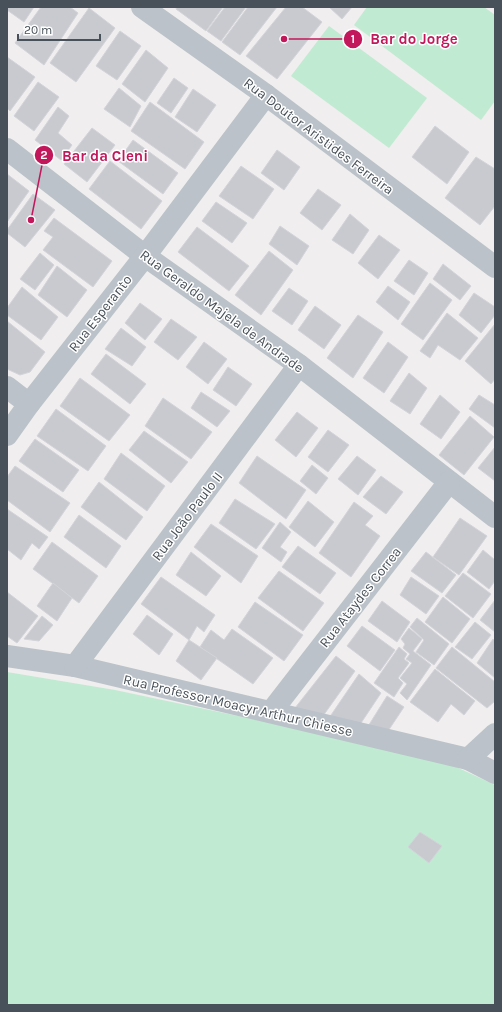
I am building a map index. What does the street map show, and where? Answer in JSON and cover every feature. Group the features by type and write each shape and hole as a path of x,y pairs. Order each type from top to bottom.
{"street":[{"name":"Rua Doutor Aristides Ferreira","path":"142,7 266,95 495,267"},
{"name":"Rua Esperanto","path":"7,435 29,404 145,256 266,95"},
{"name":"Rua Geraldo Majela de Andrade","path":"7,149 145,256 299,365 495,517"},
{"name":"Rua João Paulo II","path":"75,666 299,365"},
{"path":"7,387 29,404"},
{"name":"Rua Ataydes Correa","path":"271,712 449,482"},
{"name":"Rua Professor Moacyr Arthur Chiesse","path":"7,656 75,666 468,759 495,773"},
{"path":"468,759 495,734"}],"green space":[{"path":"367,7 484,7 495,15 495,101 481,120 354,25"},
{"path":"329,26 427,98 389,148 291,76"},
{"path":"7,672 115,690 328,735 452,765 495,785 495,1005 7,1005"}],"building":[{"path":"7,7 34,7 24,22 7,10"},
{"path":"41,7 70,7 78,13 44,65 15,43"},
{"path":"177,7 223,7 206,31 176,9"},
{"path":"225,7 246,7 221,41 207,31"},
{"path":"248,7 277,7 240,55 222,42"},
{"path":"286,7 302,7 322,22 277,79 246,56"},
{"path":"329,7 352,7 342,19"},
{"path":"89,8 115,28 76,82 50,63"},
{"path":"120,31 141,46 117,80 96,66"},
{"path":"146,50 168,68 145,102 122,84"},
{"path":"7,57 35,77 10,111 7,108"},
{"path":"174,78 188,88 171,113 157,103"},
{"path":"38,82 59,97 34,131 14,116"},
{"path":"119,88 141,106 130,127 104,109"},
{"path":"193,89 216,105 197,132 175,117"},
{"path":"150,102 204,142 185,169 131,131"},
{"path":"58,107 69,116 58,133 72,145 61,160 35,140"},
{"path":"435,126 469,152 447,184 412,157"},
{"path":"92,128 115,145 87,182 64,164"},
{"path":"133,140 178,173 163,194 118,161"},
{"path":"277,150 300,167 284,190 261,173"},
{"path":"476,157 495,169 495,206 480,225 445,198"},
{"path":"110,161 162,201 141,229 89,189"},
{"path":"241,166 274,189 253,219 219,196"},
{"path":"7,174 29,191 7,222"},
{"path":"318,189 341,205 322,230 300,213"},
{"path":"33,194 55,210 25,247 7,233 7,230"},
{"path":"216,202 247,223 232,243 202,221"},
{"path":"350,214 369,230 353,254 332,240"},
{"path":"54,218 112,261 93,287 43,250 53,237 44,231"},
{"path":"280,226 309,246 297,265 269,244"},
{"path":"197,227 249,266 229,291 178,252"},
{"path":"379,235 400,250 378,279 358,263"},
{"path":"269,251 293,270 261,315 235,295"},
{"path":"40,253 54,265 35,290 20,279"},
{"path":"409,260 428,273 414,295 394,281"},
{"path":"443,264 471,286 460,300 433,279"},
{"path":"57,266 87,290 67,317 38,295"},
{"path":"430,283 452,300 423,340 401,324"},
{"path":"388,286 410,302 398,320 376,302"},
{"path":"22,287 58,317 41,340 7,315 7,308"},
{"path":"289,288 308,301 292,325 272,311"},
{"path":"474,293 495,307 495,315 481,333 459,315"},
{"path":"140,303 162,319 145,340 125,323"},
{"path":"315,306 341,325 324,349 298,330"},
{"path":"447,313 478,338 460,360 438,345 430,358 420,351"},
{"path":"358,315 383,332 353,378 327,358"},
{"path":"171,319 197,337 178,360 154,342"},
{"path":"7,321 45,352 30,372 20,375 7,369"},
{"path":"495,324 495,379 491,384 465,361"},
{"path":"121,328 146,347 132,366 105,349"},
{"path":"204,342 227,359 208,384 186,367"},
{"path":"388,342 408,357 384,393 363,378"},
{"path":"106,354 146,384 130,404 91,374"},
{"path":"228,367 252,384 236,406 213,390"},
{"path":"409,373 427,388 410,414 390,401"},
{"path":"80,378 130,415 109,441 60,406"},
{"path":"201,392 230,411 217,427 191,408"},
{"path":"440,395 460,412 441,439 420,424"},
{"path":"479,395 495,405 495,428 469,409"},
{"path":"163,398 212,432 191,459 145,426"},
{"path":"56,409 106,446 88,471 37,436"},
{"path":"297,412 318,428 296,457 275,440"},
{"path":"470,416 494,437 464,475 439,455"},
{"path":"328,430 349,445 328,472 308,457"},
{"path":"144,431 188,462 171,483 129,450"},
{"path":"35,439 79,470 63,492 19,461"},
{"path":"495,447 495,481 478,468"},
{"path":"121,453 165,486 147,511 104,479"},
{"path":"257,456 306,490 286,519 239,483"},
{"path":"357,456 376,470 358,495 338,479"},
{"path":"312,465 328,478 316,494 300,481"},
{"path":"15,466 70,503 50,532 7,500 7,477"},
{"path":"381,476 403,492 386,514 363,497"},
{"path":"99,482 143,517 126,540 81,507"},
{"path":"235,499 275,524 256,549 219,523"},
{"path":"308,501 334,522 315,547 289,527"},
{"path":"354,502 373,516 365,525 380,536 351,577 319,553"},
{"path":"7,509 48,537 39,549 32,543 21,560 7,549"},
{"path":"79,515 121,546 106,568 64,537"},
{"path":"460,518 487,536 459,575 433,557"},
{"path":"280,522 291,532 280,547 287,552 281,562 262,548"},
{"path":"211,524 258,556 241,583 194,547"},
{"path":"52,542 98,576 79,603 33,569"},
{"path":"298,546 336,573 320,594 282,567"},
{"path":"483,550 495,560 495,581 489,589 467,572"},
{"path":"191,552 221,576 206,596 176,575"},
{"path":"426,552 456,575 442,593 411,571"},
{"path":"279,571 324,603 303,631 258,598"},
{"path":"463,573 491,594 473,618 445,596"},
{"path":"161,577 215,615 204,632 197,626 189,640 141,604"},
{"path":"411,577 439,596 426,614 400,595"},
{"path":"53,583 72,598 57,621 37,606"},
{"path":"7,592 38,616 17,643 7,636"},
{"path":"443,597 470,619 452,643 425,622"},
{"path":"495,600 495,632 480,620"},
{"path":"382,601 410,622 397,642 368,621"},
{"path":"255,602 303,635 284,661 238,627"},
{"path":"147,615 173,634 159,655 133,634"},
{"path":"42,616 53,625 39,641 24,639"},
{"path":"417,618 449,644 434,665 416,652 424,640 410,627"},
{"path":"475,622 491,635 472,659 455,647"},
{"path":"362,626 395,650 380,671 347,646"},
{"path":"409,628 422,639 413,651 431,665 407,700 400,693 407,684 400,678 412,663 406,659 410,654 403,648 405,644 401,639"},
{"path":"232,629 273,658 253,684 200,647 211,630 224,640"},
{"path":"493,639 495,641 495,678 477,663"},
{"path":"189,640 217,658 201,680 176,661"},
{"path":"399,647 407,654 404,659 409,663 398,678 403,683 394,697 374,683"},
{"path":"452,647 495,682 495,701 487,708 436,668"},
{"path":"336,656 355,671 323,716 295,708"},
{"path":"435,669 475,701 464,715 451,704 438,722 410,702"},
{"path":"359,674 381,693 359,726 329,718"},
{"path":"387,696 404,707 386,734 367,728"},
{"path":"420,832 442,846 429,863 408,847"}],"place":[{"name":"Bar do Jorge","path":"284,39"},
{"name":"Bar da Cleni","path":"31,220"}]}
